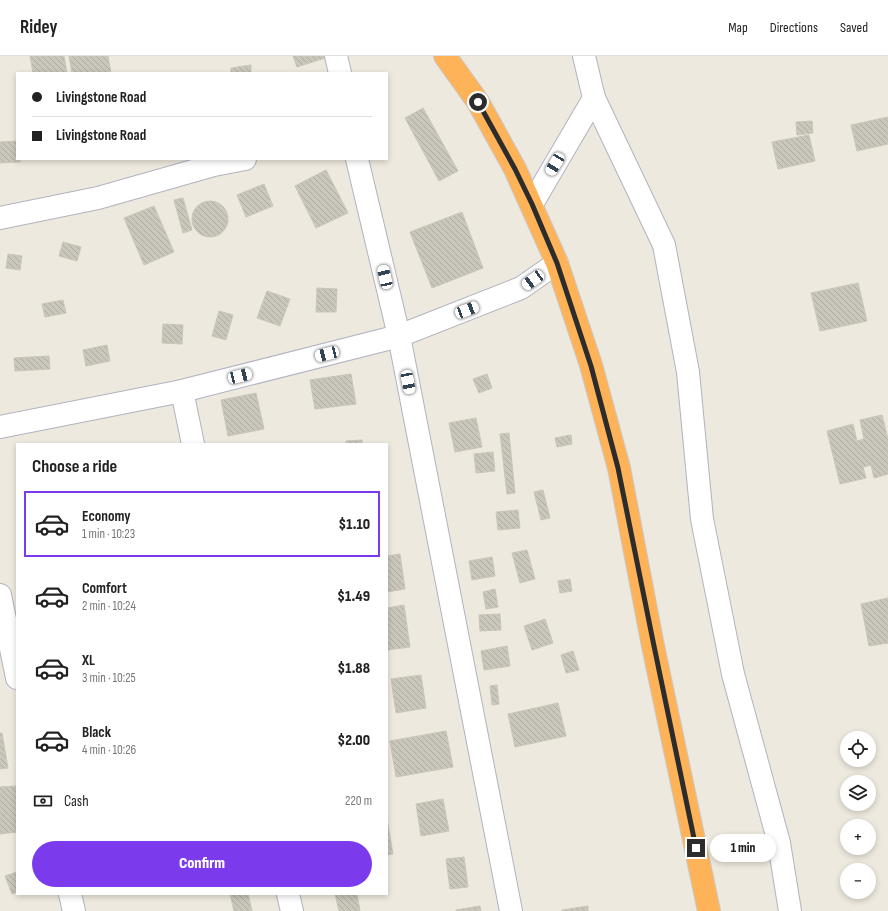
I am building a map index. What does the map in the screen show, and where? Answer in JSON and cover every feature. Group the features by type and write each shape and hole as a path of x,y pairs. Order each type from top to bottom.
{"highway":[{"path":"445,56 478,102 515,169 532,204 557,263 591,366 618,468 709,911"}],"street":[{"path":"336,56 340,72"},
{"path":"584,56 594,98 664,245 688,372 702,519 734,674 778,843 790,911"},
{"path":"532,204 594,98"},
{"path":"0,218 98,198 214,165 240,160"},
{"path":"357,160 399,336 511,911"},
{"path":"0,427 182,390 399,336 521,288 557,263"},
{"path":"182,390 193,443"},
{"path":"0,594 16,673"},
{"path":"70,895 74,911"},
{"path":"288,895 292,911"}],"building":[{"path":"30,56 64,56 67,72 33,72"},
{"path":"69,56 108,56 111,72 72,72"},
{"path":"293,56 328,56 328,57 297,67"},
{"path":"251,65 251,72 231,72 231,68"},
{"path":"423,108 458,171 439,181 405,118"},
{"path":"888,117 888,144 857,151 851,125"},
{"path":"812,121 813,133 797,135 796,122"},
{"path":"809,135 815,161 778,169 772,142"},
{"path":"16,141 16,160 20,160 20,162 0,163 0,142"},
{"path":"326,170 348,213 316,228 295,186"},
{"path":"264,184 273,206 246,217 237,195"},
{"path":"183,198 192,230 183,233 174,200"},
{"path":"214,201 223,206 227,212 227,226 223,232 214,237 206,237 197,232 193,226 192,215 197,206 203,202"},
{"path":"154,206 174,252 144,265 124,218"},
{"path":"462,212 483,268 432,288 410,232"},
{"path":"63,242 81,247 77,261 59,256"},
{"path":"8,254 22,256 20,270 6,268"},
{"path":"858,283 867,321 820,331 811,293"},
{"path":"317,288 337,289 336,312 316,312"},
{"path":"267,291 290,299 280,326 257,318"},
{"path":"63,300 66,313 45,317 42,304"},
{"path":"219,311 233,315 226,340 212,336"},
{"path":"163,324 183,325 182,344 162,343"},
{"path":"107,345 110,361 86,366 83,350"},
{"path":"49,356 50,369 15,371 14,358"},
{"path":"351,374 356,404 315,409 310,380"},
{"path":"487,374 492,388 479,393 473,379"},
{"path":"256,393 264,429 228,436 221,400"},
{"path":"882,415 888,439 888,474 874,478 871,465 863,467 866,478 840,484 827,431 853,424 857,441 864,439 860,420"},
{"path":"476,418 482,447 455,452 449,423"},
{"path":"509,433 515,493 507,494 500,434"},
{"path":"571,435 572,444 557,447 555,438"},
{"path":"362,440 362,443 346,443 346,441"},
{"path":"493,452 495,471 476,473 474,454"},
{"path":"543,490 550,518 541,520 534,492"},
{"path":"518,510 520,528 498,530 496,512"},
{"path":"527,550 535,579 520,583 512,553"},
{"path":"400,554 405,589 388,592 388,556"},
{"path":"492,557 495,576 472,580 469,561"},
{"path":"570,579 572,591 560,593 558,581"},
{"path":"495,589 498,607 486,609 483,592"},
{"path":"888,598 888,643 869,646 861,604"},
{"path":"404,605 410,647 388,650 388,608"},
{"path":"500,614 501,630 480,631 479,615"},
{"path":"545,619 553,643 532,650 524,626"},
{"path":"507,646 510,666 484,670 481,651"},
{"path":"573,651 579,670 566,673 561,655"},
{"path":"421,675 426,708 396,713 391,679"},
{"path":"497,685 499,704 492,705 490,686"},
{"path":"558,703 566,736 515,747 508,714"},
{"path":"446,731 453,767 396,777 390,741"},
{"path":"0,733 2,733 8,768 0,769"},
{"path":"16,786 16,832 0,834 0,787"},
{"path":"443,799 449,831 421,836 416,804"},
{"path":"388,825 393,854 388,855"},
{"path":"464,857 468,887 450,889 446,859"},
{"path":"16,872 16,892 12,894 5,876"},
{"path":"230,895 248,895 252,911 234,911"},
{"path":"335,895 357,895 360,911 339,911"},
{"path":"480,906 481,911 456,911 456,910"},
{"path":"588,906 588,911 562,911 562,910"}],"route":[{"path":"478,102 515,169 532,204 557,263 591,366 618,468 696,848"}]}
